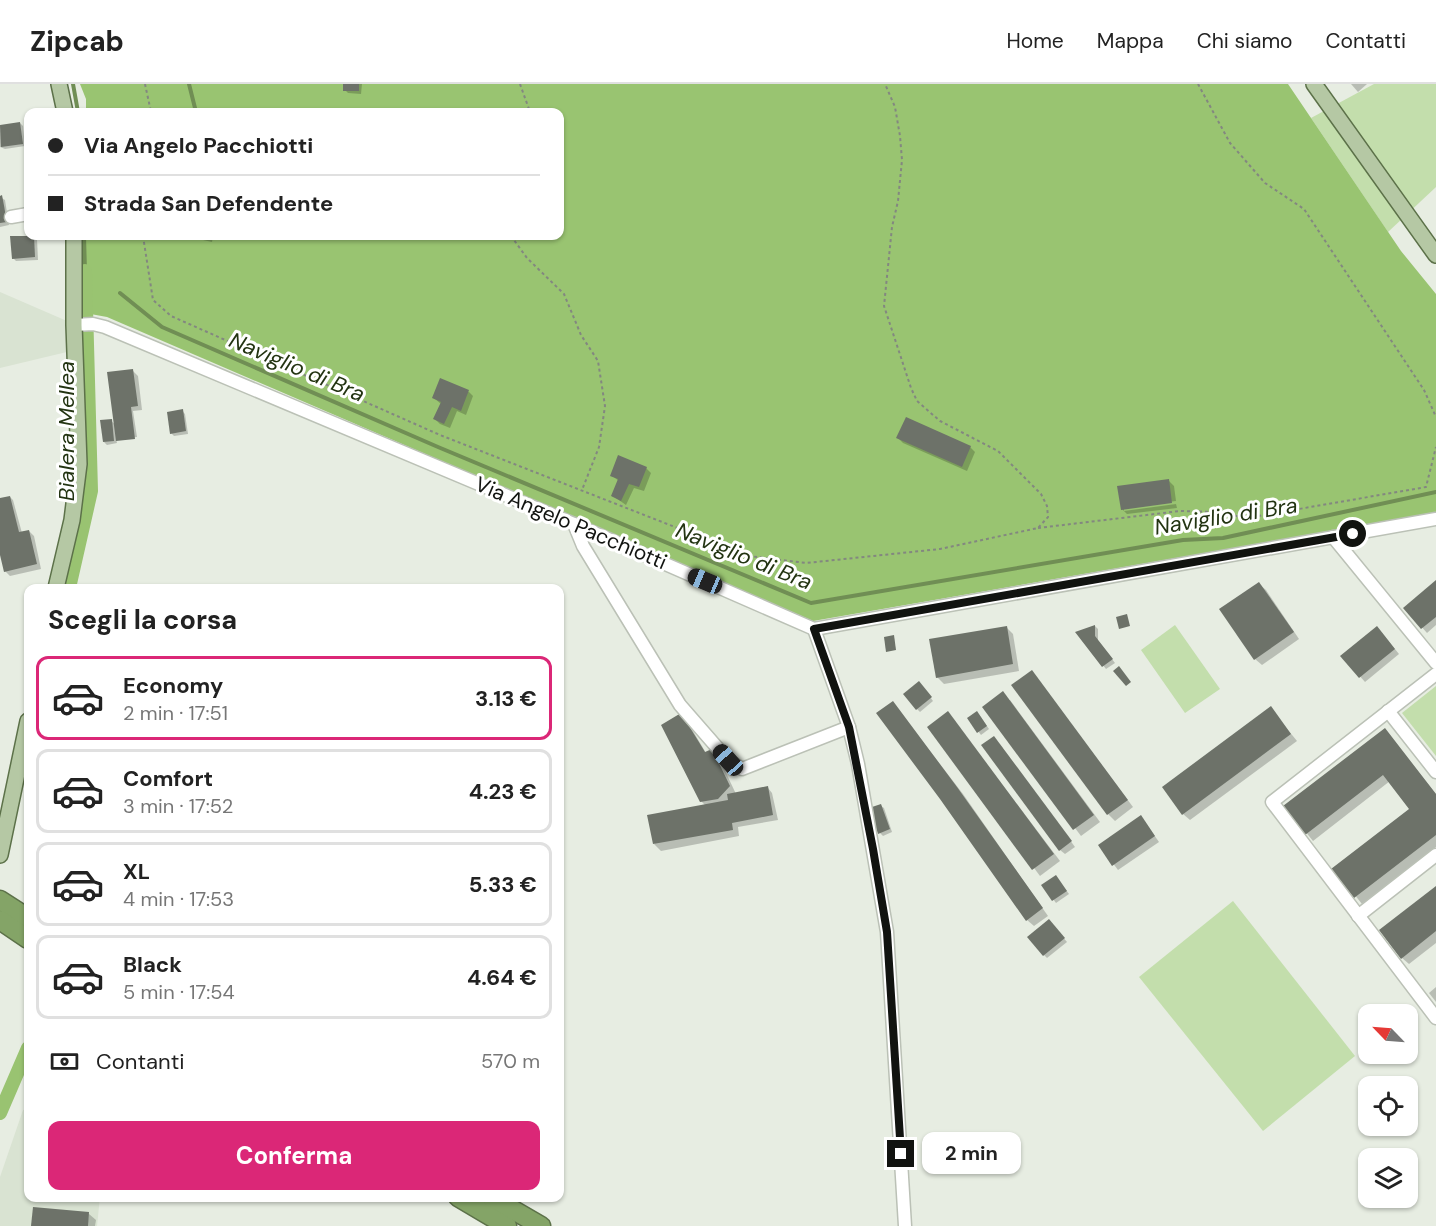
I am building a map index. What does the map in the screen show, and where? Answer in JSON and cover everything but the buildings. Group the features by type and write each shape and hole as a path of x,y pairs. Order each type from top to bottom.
{"highway":[{"path":"0,900 24,915"},
{"path":"0,920 24,936"},
{"path":"466,1202 507,1226"},
{"path":"500,1202 541,1226"}],"main road":[{"path":"59,84 64,108"},
{"path":"1314,84 1436,255"},
{"path":"57,584 72,520 79,464 82,325 74,240"},
{"path":"0,855 24,740"}],"street":[{"path":"11,217 24,215"},
{"name":"Via Angelo Pacchiotti","path":"82,325 105,327 574,524 814,629"},
{"path":"906,1226 887,932 862,785 849,727 814,629 1436,519"},
{"path":"574,524 583,546 680,705 728,760 742,770 849,727"},
{"path":"1333,537 1436,663"},
{"path":"1436,674 1272,802 1436,1018"},
{"path":"1388,711 1436,772"},
{"path":"1358,915 1436,855"}],"path":[{"path":"145,84 150,108"},
{"path":"520,84 529,108"},
{"path":"885,84 895,106 902,160 884,306 911,388 917,401 940,421 998,451 1041,494 1047,506 1048,517 1038,528"},
{"path":"1198,84 1230,143 1265,183 1304,209 1424,390 1436,417"},
{"path":"144,240 153,300 171,316 440,435 749,556 806,563 940,549 1038,528 1180,511 1216,512 1247,518 1425,487 1436,447"},
{"path":"514,240 527,258 564,294 581,335 598,361 605,406 599,447 582,491"}],"shaded area":[{"path":"0,292 67,321 71,351 0,368"},
{"path":"23,1110 24,1202 99,1202 97,1226 0,1226 0,1177"}],"green space":[{"path":"80,84 1288,84 1401,251 1436,294 1436,513 813,621 107,317 85,313 85,240 564,240 564,108 86,108 86,99"},
{"path":"1374,84 1436,84 1436,187 1388,232 1311,118"},
{"path":"1175,625 1220,689 1185,713 1141,650"},
{"path":"1436,686 1436,756 1402,713"},
{"path":"1233,901 1355,1056 1263,1131 1139,977"}],"waterway":[{"name":"Naviglio di Bra","path":"73,84 77,108"},
{"path":"189,84 195,108"},
{"name":"Naviglio di Bra","path":"84,240 85,271"},
{"name":"Bialera Mellea","path":"70,584 91,491 85,271"},
{"name":"Naviglio di Bra","path":"120,293 162,327 438,447 811,603 1183,540 1223,538 1436,492"},
{"name":"Bialera Mellea","path":"0,1113 24,1057"}],"route":[{"path":"901,1154 887,932 858,764 846,717 814,629 1353,534"}]}
